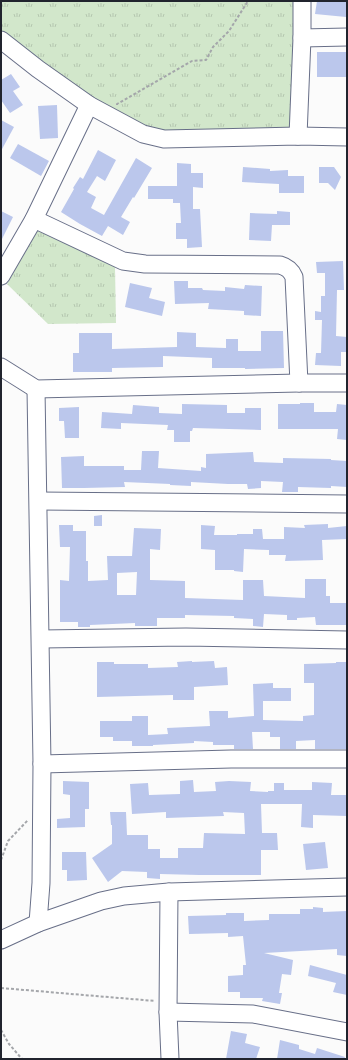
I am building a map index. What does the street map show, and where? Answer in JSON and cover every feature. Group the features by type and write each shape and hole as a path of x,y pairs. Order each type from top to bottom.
{"street":[{"path":"298,136 302,1"},
{"path":"302,38 347,37"},
{"path":"1,40 38,69 89,105 143,134 164,139 347,136"},
{"path":"1,276 34,219 89,105"},
{"path":"34,219 123,261 145,264 280,265 287,267 294,277 299,383"},
{"path":"1,367 36,389 347,383"},
{"path":"36,389 42,764 41,883 38,923"},
{"path":"38,501 347,504"},
{"path":"41,639 186,637 347,640"},
{"path":"42,764 223,759 347,759"},
{"path":"1,940 38,923 101,901 124,896 169,892 347,887"},
{"path":"169,892 168,1007 170,1059"},
{"path":"168,1007 253,1014 347,1032"}],"path":[{"path":"110,117 117,104 192,61 206,60 213,47 230,31 248,1"},
{"path":"1,860 8,841 42,804"},
{"path":"1,988 168,1007"},
{"path":"1,1030 9,1044 22,1059"}],"green space":[{"path":"1,1 296,1 296,134 164,137 91,102 1,35"},
{"path":"38,230 115,267 116,323 48,324 7,284"}],"building":[{"path":"317,1 347,1 346,17 315,14"},
{"path":"317,52 347,52 347,77 317,77"},
{"path":"11,74 20,87 13,91 23,105 10,113 1,100 1,80"},
{"path":"57,105 58,138 40,139 38,106"},
{"path":"1,120 14,127 1,151"},
{"path":"18,144 49,161 41,176 10,158"},
{"path":"98,150 116,160 105,181 97,176 87,192 96,197 91,208 104,215 136,158 152,168 121,217 130,222 123,235 108,226 102,236 61,212 74,189 73,188 80,177 83,179"},
{"path":"177,163 191,164 191,173 203,173 203,188 193,187 193,209 200,209 202,247 187,248 187,239 176,239 176,223 181,223 180,203 173,203 173,199 148,199 148,186 177,186"},
{"path":"243,167 270,169 270,171 288,170 288,176 304,176 304,193 279,193 279,184 242,182"},
{"path":"319,167 334,167 341,177 335,190 328,183 319,183"},
{"path":"1,211 13,217 1,241"},
{"path":"277,211 290,212 290,225 272,225 271,241 249,240 250,213 277,214"},
{"path":"343,261 344,290 337,290 336,336 347,337 347,352 341,352 341,366 315,365 316,353 321,353 322,320 315,320 315,311 321,312 321,296 325,296 325,273 317,273 316,262"},
{"path":"174,281 188,281 188,288 202,288 203,290 225,291 225,287 244,289 245,285 262,286 261,316 244,315 244,311 208,309 209,303 175,304"},
{"path":"130,283 152,288 149,298 165,302 162,316 125,307"},
{"path":"261,331 283,331 284,368 212,368 212,358 163,356 163,367 112,368 112,372 73,372 73,353 79,353 79,333 112,333 112,349 177,347 177,332 196,333 196,347 226,348 226,339 238,339 238,351 261,351"},
{"path":"314,403 314,412 336,412 337,404 347,405 347,440 337,439 338,429 278,429 278,404"},
{"path":"182,404 227,405 227,413 245,413 245,408 261,408 261,430 193,428 192,431 190,431 190,442 174,442 174,430 167,430 168,425 121,423 121,429 101,428 102,412 132,414 133,405 159,407 159,413 182,414"},
{"path":"79,407 79,438 65,438 64,421 59,421 59,408"},
{"path":"142,451 159,451 158,468 201,471 201,467 206,468 206,454 253,452 254,462 283,463 283,458 331,459 347,461 347,487 298,487 298,492 282,492 283,482 261,481 261,488 248,489 247,484 191,482 191,486 124,482 125,487 62,488 61,457 84,456 84,466 124,466 124,470 141,470"},
{"path":"102,515 102,526 94,526 94,516"},
{"path":"328,524 328,528 347,526 347,539 322,540 323,560 285,561 286,555 269,555 269,550 244,549 243,572 234,570 215,570 215,550 201,549 201,525 215,526 214,535 253,534 253,529 262,529 263,539 284,539 284,527 305,528 304,525"},
{"path":"59,525 73,525 73,531 86,531 88,581 108,580 107,556 132,556 134,528 161,529 160,550 150,549 150,580 185,581 185,598 243,600 243,580 263,580 264,596 305,598 305,579 326,579 326,596 330,596 330,603 347,603 347,625 316,625 315,617 287,620 287,615 264,614 263,627 253,626 253,619 234,618 234,616 185,615 185,618 157,618 157,626 135,626 135,623 78,627 78,622 60,622 60,580 69,581 70,547 60,547","holes":["137,572 136,595 117,595 117,573"]},
{"path":"214,661 215,668 227,667 228,685 194,687 194,700 173,700 173,695 97,697 97,662 114,662 114,664 148,664 148,668 178,667 177,662"},
{"path":"347,662 347,749 315,749 315,740 296,741 296,749 280,749 280,737 270,737 270,732 252,732 253,749 234,749 234,745 213,745 213,742 194,741 194,743 132,746 132,741 113,741 113,737 100,737 100,721 132,721 132,716 148,716 148,735 168,734 167,728 210,726 209,711 228,711 228,718 254,716 253,684 273,683 273,688 291,688 291,701 263,701 263,720 303,721 303,716 314,715 314,683 304,683 304,664"},
{"path":"193,780 194,792 216,791 215,782 229,781 251,782 250,791 268,792 274,791 274,783 284,783 284,790 312,790 312,782 332,783 331,795 347,795 347,816 313,815 313,828 301,827 302,804 261,804 262,833 277,833 278,850 261,850 261,875 160,874 160,879 147,878 147,872 122,871 108,882 92,858 112,844 110,812 126,812 127,835 148,835 148,849 160,849 160,858 178,858 178,848 203,848 204,833 245,834 244,813 223,812 224,816 166,818 166,812 132,814 130,784 148,783 149,795 180,794 180,781"},
{"path":"63,781 89,782 89,809 85,809 85,827 57,828 57,819 70,818 70,795 63,794"},
{"path":"325,842 328,868 306,870 303,844"},
{"path":"62,852 86,852 87,880 67,881 67,870 62,870"},
{"path":"313,907 323,908 323,912 347,911 347,956 337,955 337,949 264,953 293,960 291,975 282,974 279,993 282,993 280,1004 262,1001 263,998 240,998 240,992 228,992 228,976 243,975 243,965 246,965 243,936 228,937 228,933 189,934 188,916 244,913 244,921 269,920 269,914 300,914 300,909 313,909"},
{"path":"310,965 347,975 347,995 333,992 336,983 308,976"},
{"path":"231,1031 247,1034 245,1043 260,1047 256,1059 226,1059"},
{"path":"280,1040 299,1045 299,1049 315,1054 317,1048 345,1057 344,1059 277,1059"}]}
